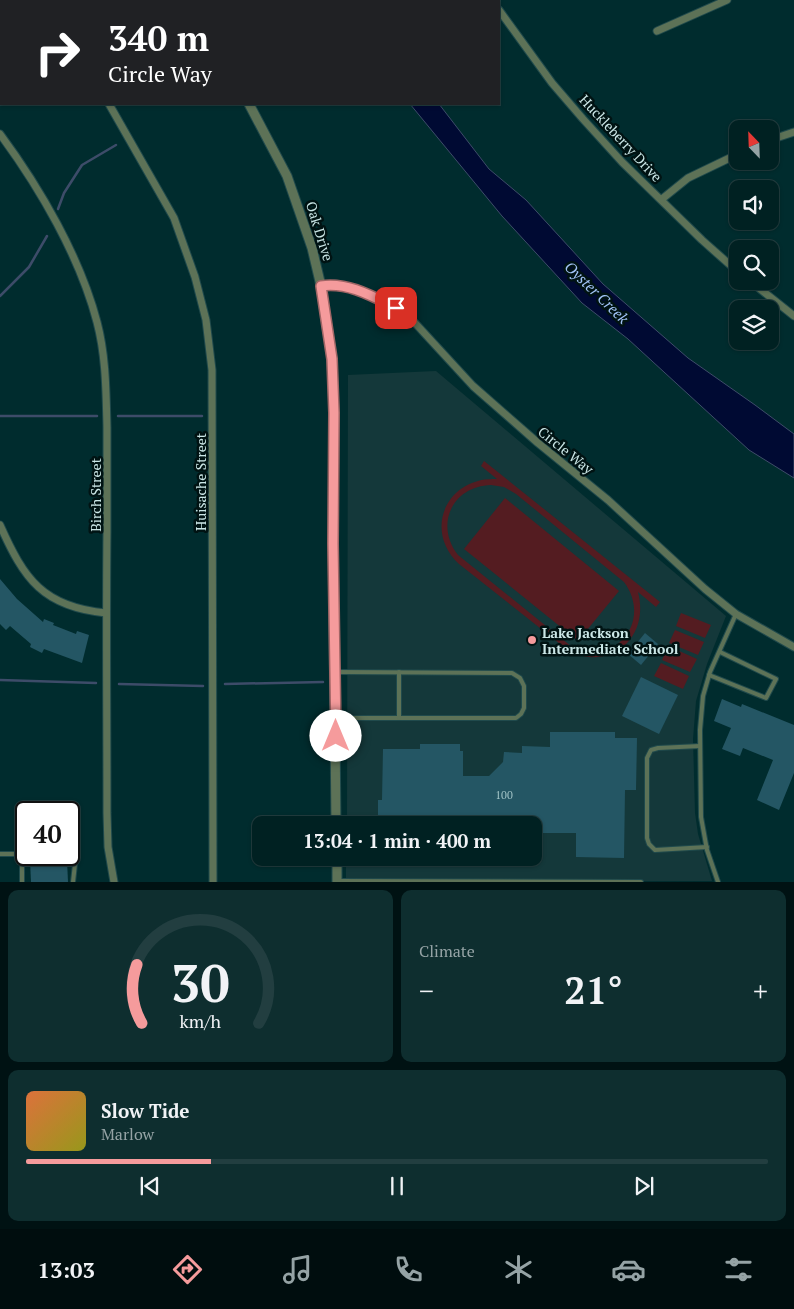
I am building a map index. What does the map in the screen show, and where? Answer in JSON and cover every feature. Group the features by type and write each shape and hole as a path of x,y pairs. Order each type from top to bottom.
{"street":[{"path":"657,31 727,0"},
{"name":"Huckleberry Drive","path":"500,11 565,97 622,162 729,264"},
{"name":"Huisache Street","path":"110,105 174,218 195,277 206,320 212,370 213,882"},
{"name":"Oak Drive","path":"250,105 287,176 312,248 321,286 332,359 334,413 333,544 336,816"},
{"path":"779,137 794,132"},
{"name":"Birch Street","path":"0,134 22,164 68,245 91,300 102,345 106,372 108,472 106,613 107,813 108,847 114,882"},
{"path":"662,199 688,178 729,158"},
{"name":"Circle Way","path":"321,286 335,284 366,293 396,308 415,323 445,358 494,405 608,500 705,589 736,614 794,647"},
{"path":"761,290 794,316"},
{"path":"0,525 13,555 25,573 49,596 66,605 83,610 106,613"},
{"path":"337,866 337,881"}],"lane":[{"path":"717,881 706,847 701,817 700,746 703,696 709,675 736,614"},
{"path":"709,675 766,698 776,679 720,652"},
{"path":"335,672 512,673 520,678 524,686 524,708 516,718 335,718"},
{"path":"399,672 399,718"},
{"path":"700,746 651,750 647,758 647,838 655,850 706,847"},
{"path":"0,854 15,854"},
{"path":"22,882 23,866"},
{"path":"73,882 75,866"},
{"path":"337,881 641,882"}],"shaded area":[{"name":"Lake Jackson Intermediate School","path":"436,371 726,616 707,664 696,701 693,739 695,813 698,834 712,881 346,882 346,866 542,866 542,816 347,816 348,375"},
{"path":"484,461 660,602 656,607 638,592 640,608 638,623 633,636 624,646 612,653 599,657 585,656 569,651 459,564 448,550 442,536 442,521 446,507 454,495 465,486 480,480 497,479 481,466","holes":["491,485 504,487 516,494 624,582 632,597 634,612 632,625 625,637 615,646 602,651 588,652 572,647 458,555 451,543 448,531 448,519 451,509 466,492 478,487"]},
{"path":"505,498 619,591 578,641 464,549"},
{"path":"681,613 711,625 705,638 676,626"},
{"path":"675,630 704,642 698,655 669,643"},
{"path":"668,646 697,659 690,672 662,660"},
{"path":"661,663 689,676 683,689 654,676"}],"water":[{"name":"Oyster Creek","path":"411,105 440,105 489,169 526,200 603,284 688,358 794,434 794,478 749,450 628,339 582,303 502,216"}],"building":[{"path":"0,579 17,599 43,622 44,619 54,623 53,625 76,634 77,631 89,635 82,663 44,649 42,653 30,647 31,644 10,626 6,630 0,624"},
{"path":"645,633 658,644 641,665 628,654"},
{"path":"641,677 678,695 659,734 622,716"},
{"path":"722,699 741,707 742,704 794,725 794,773 779,810 757,800 773,760 743,748 740,756 722,749 731,728 714,721"},
{"path":"550,732 615,732 615,738 637,738 636,790 625,790 624,858 576,857 576,833 542,833 542,816 378,816 378,800 382,800 383,749 420,749 420,744 460,744 460,751 463,751 463,776 489,776 503,762 504,752 522,753 522,746 550,747"},
{"path":"30,866 67,866 68,882 31,882"}],"waterway":[{"path":"58,209 64,193 82,165 116,145"},
{"path":"0,296 29,267 47,236"},
{"path":"0,416 97,416"},
{"path":"118,416 202,416"},
{"path":"0,680 96,683"},
{"path":"225,684 323,682"},
{"path":"119,684 203,686"}],"place":[{"name":"Lake Jackson Intermediate School","path":"532,640"}],"route":[{"path":"336,736 333,544 334,413 332,359 321,286 335,284 366,293 396,308"}]}
